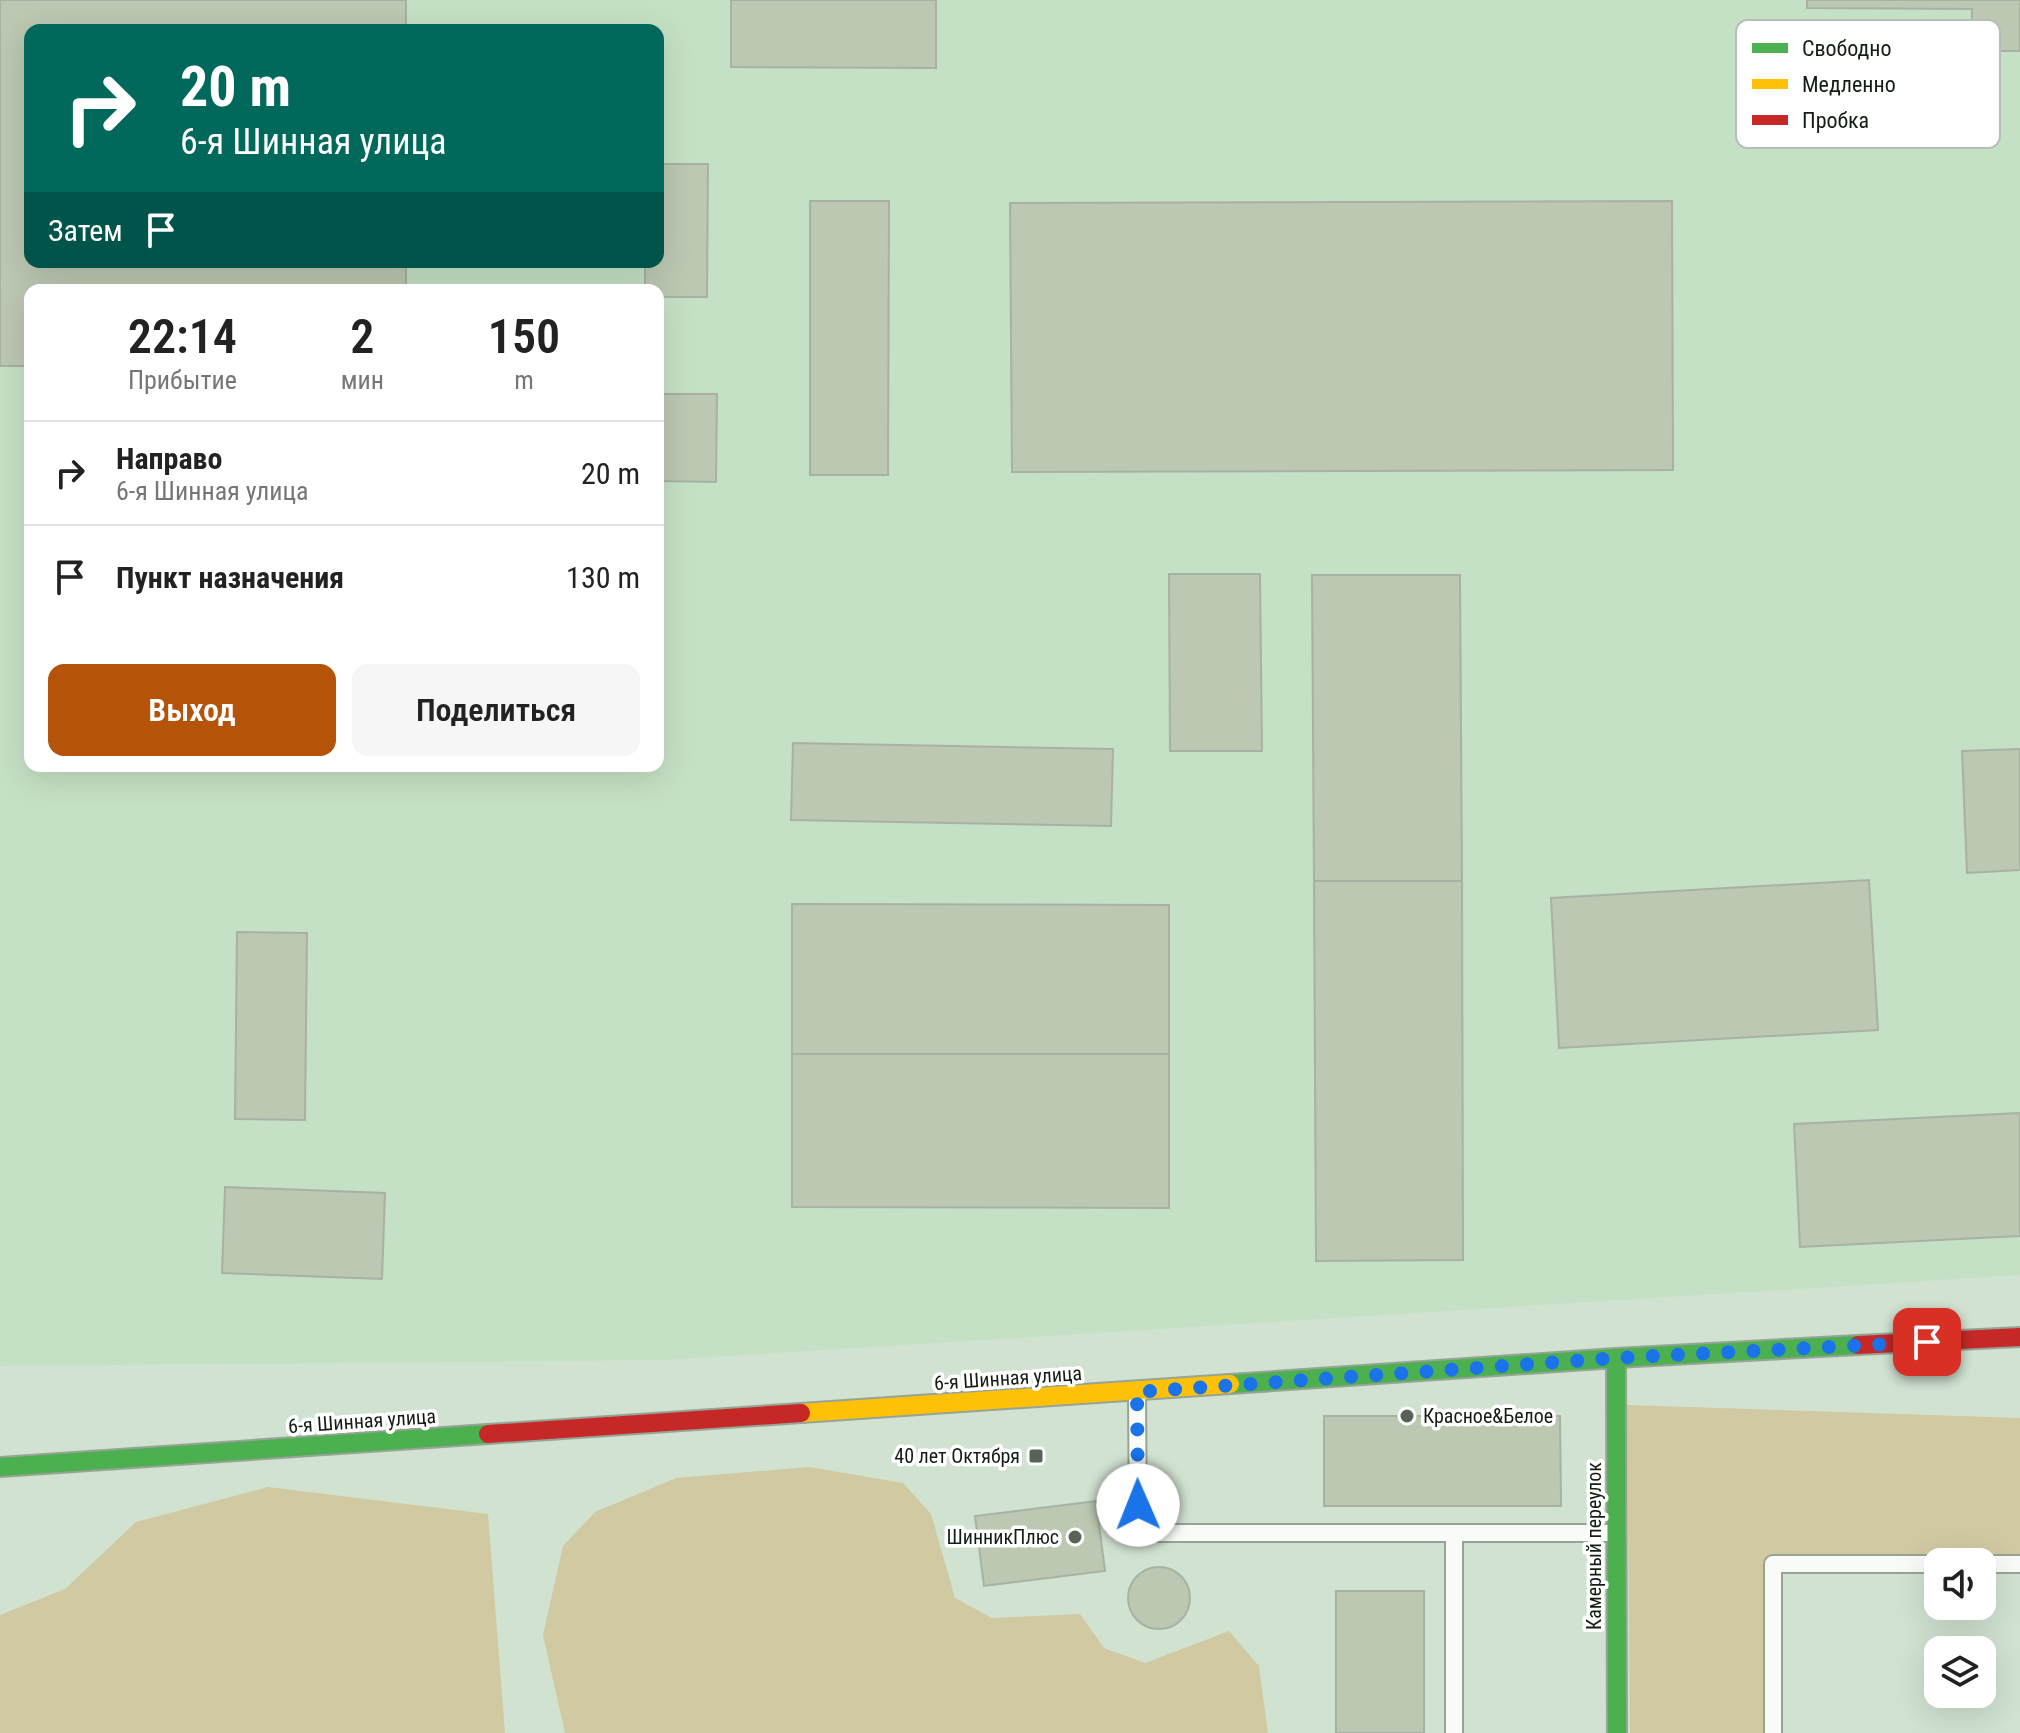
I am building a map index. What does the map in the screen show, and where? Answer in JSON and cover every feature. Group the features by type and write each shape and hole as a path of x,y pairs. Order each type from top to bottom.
{"main road":[{"name":"6-я Шинная улица","path":"0,1467 1616,1358 2020,1337"},
{"name":"Камерный переулок","path":"1616,1358 1617,1733"}],"lane":[{"path":"1137,1392 1138,1533 1616,1533"},
{"path":"1454,1533 1454,1733"},
{"path":"1773,1733 1773,1564 1924,1564"},
{"path":"1996,1564 2020,1564"}],"shaded area":[{"path":"0,0 2020,0 2020,1275 664,1360 0,1366"},
{"path":"1627,1405 2020,1418 2020,1556 1996,1556 1996,1548 1924,1548 1924,1556 1766,1557 1765,1733 1630,1733"},
{"path":"809,1467 903,1483 931,1514 955,1598 992,1618 1080,1614 1104,1648 1145,1663 1229,1631 1259,1666 1268,1733 565,1733 543,1635 563,1546 595,1512 676,1478"},
{"path":"268,1487 488,1514 505,1733 0,1733 0,1615 65,1589 136,1522"}],"building":[{"path":"0,0 406,0 406,24 24,24 24,268 406,268 406,284 24,284 24,366 0,366"},
{"path":"731,0 936,0 936,68 731,67"},
{"path":"1807,0 2020,0 2020,51 2000,51 2000,20 1972,20 1972,9 1807,8"},
{"path":"664,164 708,164 707,297 664,297 664,284 645,284 645,268 664,268"},
{"path":"810,201 889,201 888,475 810,475"},
{"path":"1672,201 1673,470 1012,472 1010,203"},
{"path":"664,394 717,394 716,482 664,481"},
{"path":"1169,574 1260,574 1262,751 1170,751"},
{"path":"1312,575 1460,575 1462,881 1314,881"},
{"path":"793,743 1113,749 1111,826 791,820"},
{"path":"2020,749 2020,870 1967,873 1962,751"},
{"path":"1869,880 1878,1030 1559,1048 1551,898"},
{"path":"1314,881 1462,881 1463,1260 1316,1261"},
{"path":"792,904 1169,905 1169,1054 792,1054"},
{"path":"237,932 307,933 305,1120 235,1119"},
{"path":"792,1054 1169,1054 1169,1208 792,1207"},
{"path":"2020,1113 2020,1236 1800,1247 1794,1124"},
{"path":"225,1187 385,1193 382,1279 222,1273"},
{"path":"1324,1416 1560,1416 1561,1506 1324,1506"},
{"path":"1096,1501 1105,1571 984,1586 975,1516"},
{"path":"1159,1567 1181,1576 1190,1598 1181,1620 1159,1629 1137,1620 1128,1598 1137,1576"},
{"path":"1336,1591 1424,1591 1424,1733 1336,1733"}],"traffic: fast":[{"path":"1230,1384 1858,1345"},
{"path":"1616,1358 1617,1733"},
{"path":"0,1467 488,1434"}],"traffic: slow":[{"path":"801,1413 1230,1384"}],"traffic: jam":[{"path":"1858,1345 2020,1337"},
{"path":"488,1434 801,1413"}],"place":[{"name":"Красное&Белое","path":"1407,1416"},
{"name":"40 лет Октября","path":"1036,1456"},
{"name":"ШинникПлюс","path":"1075,1537"}],"route":[{"path":"1138,1505 1137,1392 1616,1358 1927,1342"}]}
